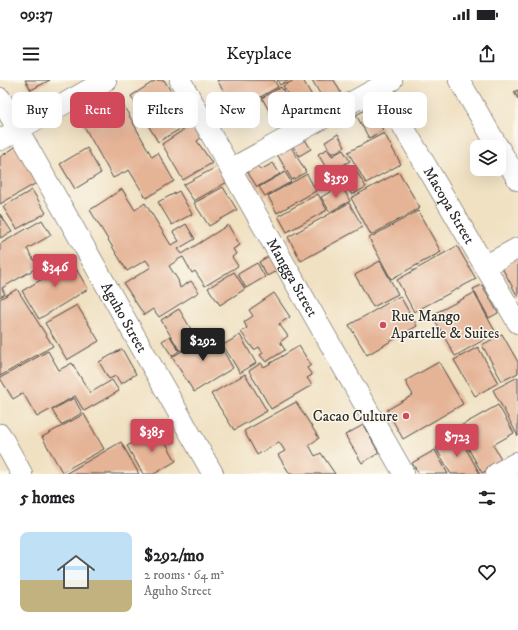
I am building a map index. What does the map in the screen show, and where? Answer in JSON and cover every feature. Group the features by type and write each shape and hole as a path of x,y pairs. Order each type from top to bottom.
{"street":[{"path":"0,140 106,80"},
{"name":"Mangga Street","path":"180,80 404,474"},
{"path":"459,80 494,140"},
{"path":"231,169 386,83"},
{"name":"Macopa Street","path":"386,83 518,324"},
{"name":"Aguho Street","path":"0,98 213,474"},
{"path":"506,160 518,180"},
{"path":"485,266 518,248"},
{"path":"0,434 22,474"},
{"path":"496,474 518,462"}],"building":[{"path":"25,80 50,80 31,90"},
{"path":"156,80 164,80 172,92 137,92"},
{"path":"217,80 274,80 278,87 260,97 260,92 224,92"},
{"path":"277,80 289,80 280,85"},
{"path":"294,80 303,80 310,92 286,92 283,86"},
{"path":"312,80 334,80 340,92 319,92"},
{"path":"281,87 284,92 272,92"},
{"path":"518,90 518,99 514,92"},
{"path":"268,95 268,109 262,98"},
{"path":"125,108 133,123 133,128 136,128 152,157 158,153 174,181 146,198 129,170 113,178 85,128 125,128"},
{"path":"363,111 363,127 356,115"},
{"path":"150,128 179,128 180,129 158,142"},
{"path":"186,128 197,128 202,137 197,141 212,163 183,180 162,144"},
{"path":"363,128 382,128 383,130 369,138"},
{"path":"384,133 401,164 366,183 348,152"},
{"path":"338,134 345,147 332,154 325,142"},
{"path":"304,138 311,149 299,156 292,145"},
{"path":"17,146 40,181 0,204 0,157"},
{"path":"291,147 306,172 292,180 277,154"},
{"path":"87,148 101,173 75,189 60,164"},
{"path":"327,149 332,156 343,150 350,161 329,173 318,154"},
{"path":"255,162 260,170 273,163 280,174 257,187 245,168"},
{"path":"220,165 229,181 194,201 183,185"},
{"path":"355,169 366,187 352,195 341,177"},
{"path":"285,172 291,182 265,196 259,187"},
{"path":"399,172 420,208 371,235 351,198"},
{"path":"307,174 316,191 277,213 268,196"},
{"path":"342,186 350,201 330,212 321,197"},
{"path":"223,187 237,210 209,226 194,203"},
{"path":"122,189 135,210 145,203 171,245 179,241 173,232 186,224 195,239 178,249 182,254 228,225 240,245 233,249 236,254 232,257 238,266 205,286 195,271 192,273 183,257 179,259 169,266 178,280 180,288 191,281 199,292 159,317 153,309 144,315 124,284 151,267 146,260 127,271 90,210"},
{"path":"32,190 46,213 17,229 3,207"},
{"path":"179,191 192,214 172,225 158,202"},
{"path":"318,194 327,210 287,232 278,216"},
{"path":"349,203 363,227 301,261 288,237"},
{"path":"418,211 441,252 391,279 369,238"},
{"path":"0,214 12,232 0,238"},
{"path":"42,220 51,235 27,249 38,267 2,288 5,294 0,297 0,244"},
{"path":"457,246 476,279 414,312 397,280"},
{"path":"272,254 280,269 267,276 259,262"},
{"path":"69,257 88,289 39,319 22,291 42,279 40,274"},
{"path":"518,259 518,297 502,268"},
{"path":"380,261 398,294 373,307 355,275"},
{"path":"257,263 265,277 246,288 238,274"},
{"path":"234,272 245,289 220,305 208,288"},
{"path":"482,285 498,313 489,318 473,289"},
{"path":"17,289 53,346 0,376 0,299"},
{"path":"274,293 290,317 279,324 288,336 280,342 285,350 266,362 260,355 263,353 259,347 254,350 241,332 247,328 244,322 253,316 249,310"},
{"path":"474,293 496,333 455,356 432,315"},
{"name":"Rue Mango Apartelle & Suites","path":"400,296 417,326 367,355 349,325"},
{"path":"77,305 99,341 67,360 45,323"},
{"path":"179,309 198,341 180,351 161,320"},
{"path":"213,333 233,368 194,392 172,357"},
{"path":"502,334 518,362 518,373 502,381 482,345"},
{"path":"240,335 256,363 240,373 223,345"},
{"path":"170,336 179,351 172,356 162,341"},
{"path":"299,346 311,365 307,368 312,375 307,378 312,385 271,409 249,371 261,363 264,367"},
{"path":"478,347 498,383 475,396 454,360"},
{"path":"122,349 136,374 121,384 116,376 109,379 99,362"},
{"path":"48,351 59,370 72,363 90,393 112,380 119,391 84,411 75,396 37,417 23,393 13,399 0,378"},
{"path":"439,362 463,404 403,439 387,410 413,395 405,381"},
{"path":"245,374 267,411 234,430 211,394"},
{"path":"518,377 518,436 493,390"},
{"path":"74,398 82,413 61,425 52,410"},
{"path":"296,402 319,438 309,445 315,456 321,453 335,474 290,474 278,455 285,451 279,442 257,455 244,431"},
{"path":"498,405 514,433 493,445 503,462 482,473 457,428"},
{"path":"84,414 104,449 62,472 42,437"},
{"path":"363,425 379,453 362,463 345,435"},
{"path":"158,429 176,461 154,474 143,474 127,446"},
{"path":"459,436 480,474 451,474 436,448"},
{"path":"121,442 139,474 65,474"},
{"path":"435,450 448,474 419,474 412,463"}],"place":[{"name":"Rue Mango Apartelle & Suites","path":"383,325"},
{"name":"Cacao Culture","path":"406,416"}]}
